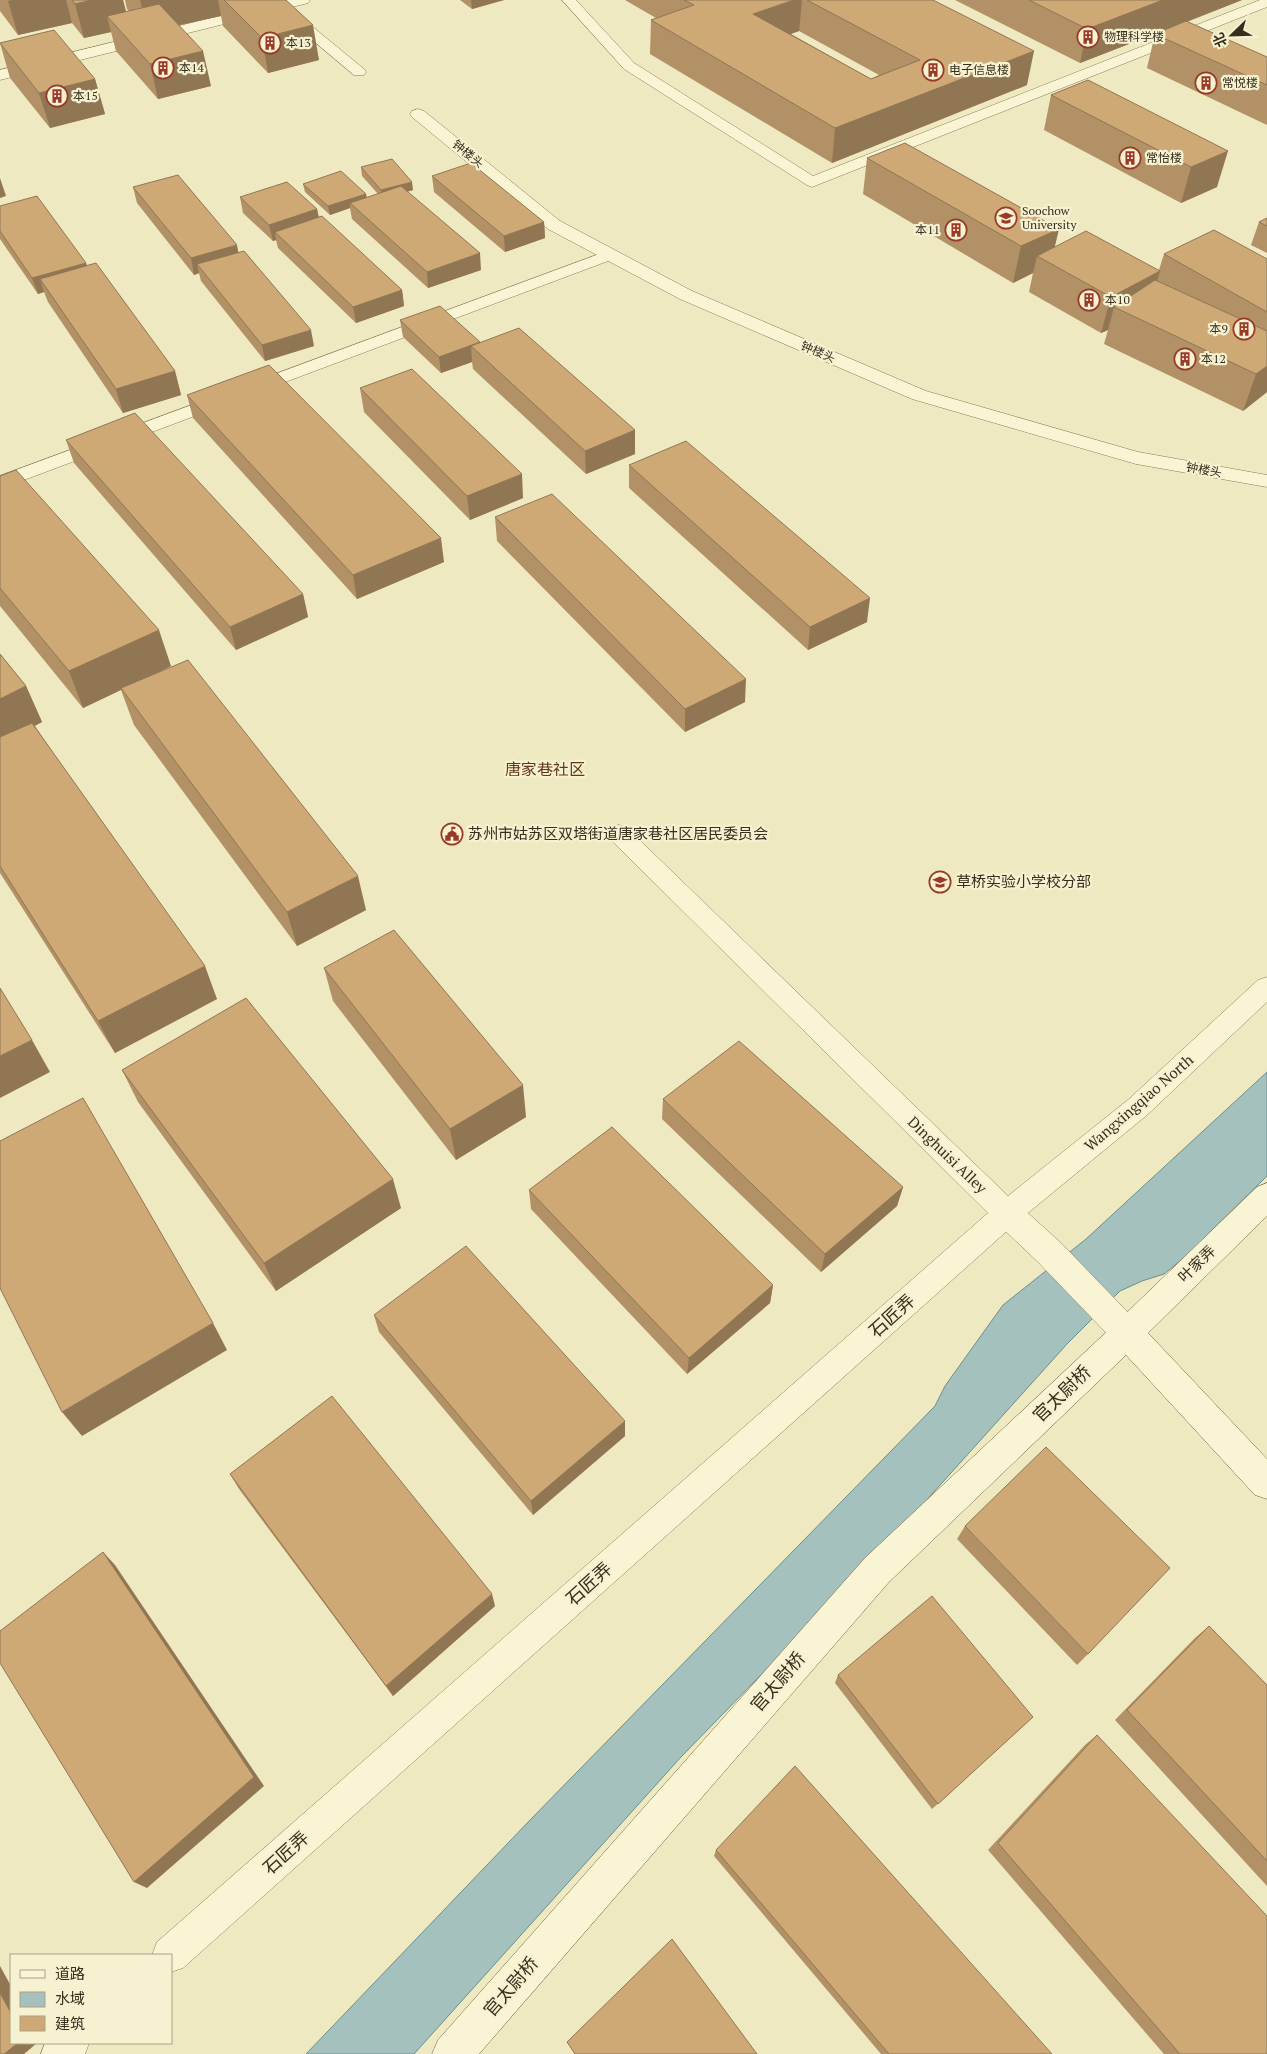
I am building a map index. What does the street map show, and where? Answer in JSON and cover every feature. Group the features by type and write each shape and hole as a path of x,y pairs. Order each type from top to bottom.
{"street":[{"path":"0,75 276,3 303,0"},
{"name":"钟楼头","path":"418,114 554,225 686,295 920,395 1136,458 1267,481"},
{"name":"叶家弄","path":"1116,1322 1267,1196"},
{"name":"Dinghuisi Alley","path":"1007,1213 1050,1253 1267,1483"},
{"name":"官太尉桥","path":"452,2054 877,1570 1116,1322"}],"lane":[{"path":"569,0 630,66 812,182 1267,2"},
{"path":"276,3 359,72"},
{"path":"0,483 610,255"},
{"name":"Dinghuisi Alley","path":"619,834 1007,1213"},
{"name":"Wangxingqiao North","path":"1007,1213 1138,1107 1267,987"},
{"name":"石匠弄","path":"171,1954 1007,1213"},
{"path":"59,2054 70,2044"}],"water":[{"path":"1267,1072 1267,1176 1185,1257 1164,1274 1120,1291 1067,1344 870,1563 681,1757 414,2054 306,2054 532,1818 935,1406 945,1386 1003,1305 1086,1239"}],"building":[{"path":"72,0 92,0 75,4"},
{"path":"224,0 286,0 313,25 262,38"},
{"path":"684,0 794,0 753,14 871,79 920,60 807,0 933,0 1034,51 835,128 651,20 694,5"},
{"path":"1029,0 1163,0 1087,29"},
{"path":"159,4 203,51 150,64 107,16"},
{"path":"1186,21 1267,57 1267,85 1155,34"},
{"path":"54,30 95,79 39,93 0,43"},
{"path":"1088,80 1228,151 1191,167 1051,95"},
{"path":"905,143 1059,229 1021,246 867,158"},
{"path":"392,159 412,182 381,190 361,167"},
{"path":"471,163 544,222 504,236 432,176"},
{"path":"341,171 366,194 328,206 303,184"},
{"path":"178,175 237,245 191,258 133,187"},
{"path":"287,182 317,209 269,225 240,197"},
{"path":"401,186 480,253 427,272 350,203"},
{"path":"37,196 86,263 32,278 0,231 0,206"},
{"path":"322,216 402,290 353,307 275,232"},
{"path":"1267,218 1267,226 1259,222"},
{"path":"1214,230 1267,259 1267,312 1164,254"},
{"path":"1086,231 1160,271 1111,297 1037,256"},
{"path":"244,251 311,330 262,345 197,264"},
{"path":"96,263 175,371 116,389 40,279"},
{"path":"1155,280 1267,331 1267,366 1256,374 1114,307"},
{"path":"440,306 480,342 439,357 400,320"},
{"path":"519,328 635,430 585,451 471,346"},
{"path":"269,365 441,538 353,575 187,395"},
{"path":"412,369 522,474 467,496 360,388"},
{"path":"135,413 303,594 230,627 66,440"},
{"path":"686,441 870,598 810,627 629,465"},
{"path":"16,470 159,630 69,671 0,588 0,476"},
{"path":"552,494 746,679 685,709 495,517"},
{"path":"0,654 26,686 0,699"},
{"path":"188,660 358,876 287,912 121,688"},
{"path":"32,723 205,966 98,1021 0,866 0,737"},
{"path":"394,930 523,1085 450,1129 324,968"},
{"path":"0,988 32,1040 0,1056"},
{"path":"246,998 393,1179 264,1263 122,1070"},
{"path":"739,1041 903,1187 825,1254 663,1099"},
{"path":"83,1098 213,1323 62,1412 0,1288 0,1141"},
{"path":"612,1127 773,1285 689,1358 529,1190"},
{"path":"466,1246 625,1421 531,1501 374,1315"},
{"path":"332,1396 492,1594 386,1686 230,1474"},
{"path":"1046,1447 1170,1568 1088,1654 965,1526"},
{"path":"103,1552 254,1777 134,1882 0,1663 0,1631"},
{"path":"932,1596 1033,1717 938,1804 838,1675"},
{"path":"1209,1626 1267,1685 1267,1861 1127,1710"},
{"path":"1097,1735 1267,1916 1267,2054 1180,2054 998,1843"},
{"path":"795,1766 1052,2054 889,2054 716,1850"},
{"path":"672,1939 757,2054 575,2054 567,2042"},
{"path":"0,1993 10,2011 10,2044 17,2044 4,2054 0,2054"}],"place":[{"name":"物理科学楼","path":"1088,37"},
{"name":"本13","path":"270,43"},
{"name":"本14","path":"163,68"},
{"name":"电子信息楼","path":"933,70"},
{"name":"常悦楼","path":"1206,83"},
{"name":"本15","path":"57,96"},
{"name":"常怡楼","path":"1130,158"},
{"name":"Soochow University","path":"1006,218"},
{"name":"本11","path":"956,230"},
{"name":"本10","path":"1089,300"},
{"name":"本9","path":"1244,329"},
{"name":"本12","path":"1185,359"},
{"name":"苏州市姑苏区双塔街道唐家巷社区居民委员会","path":"452,834"},
{"name":"草桥实验小学校分部","path":"940,882"}],"district":[{"name":"唐家巷社区","path":"545,769"}]}
